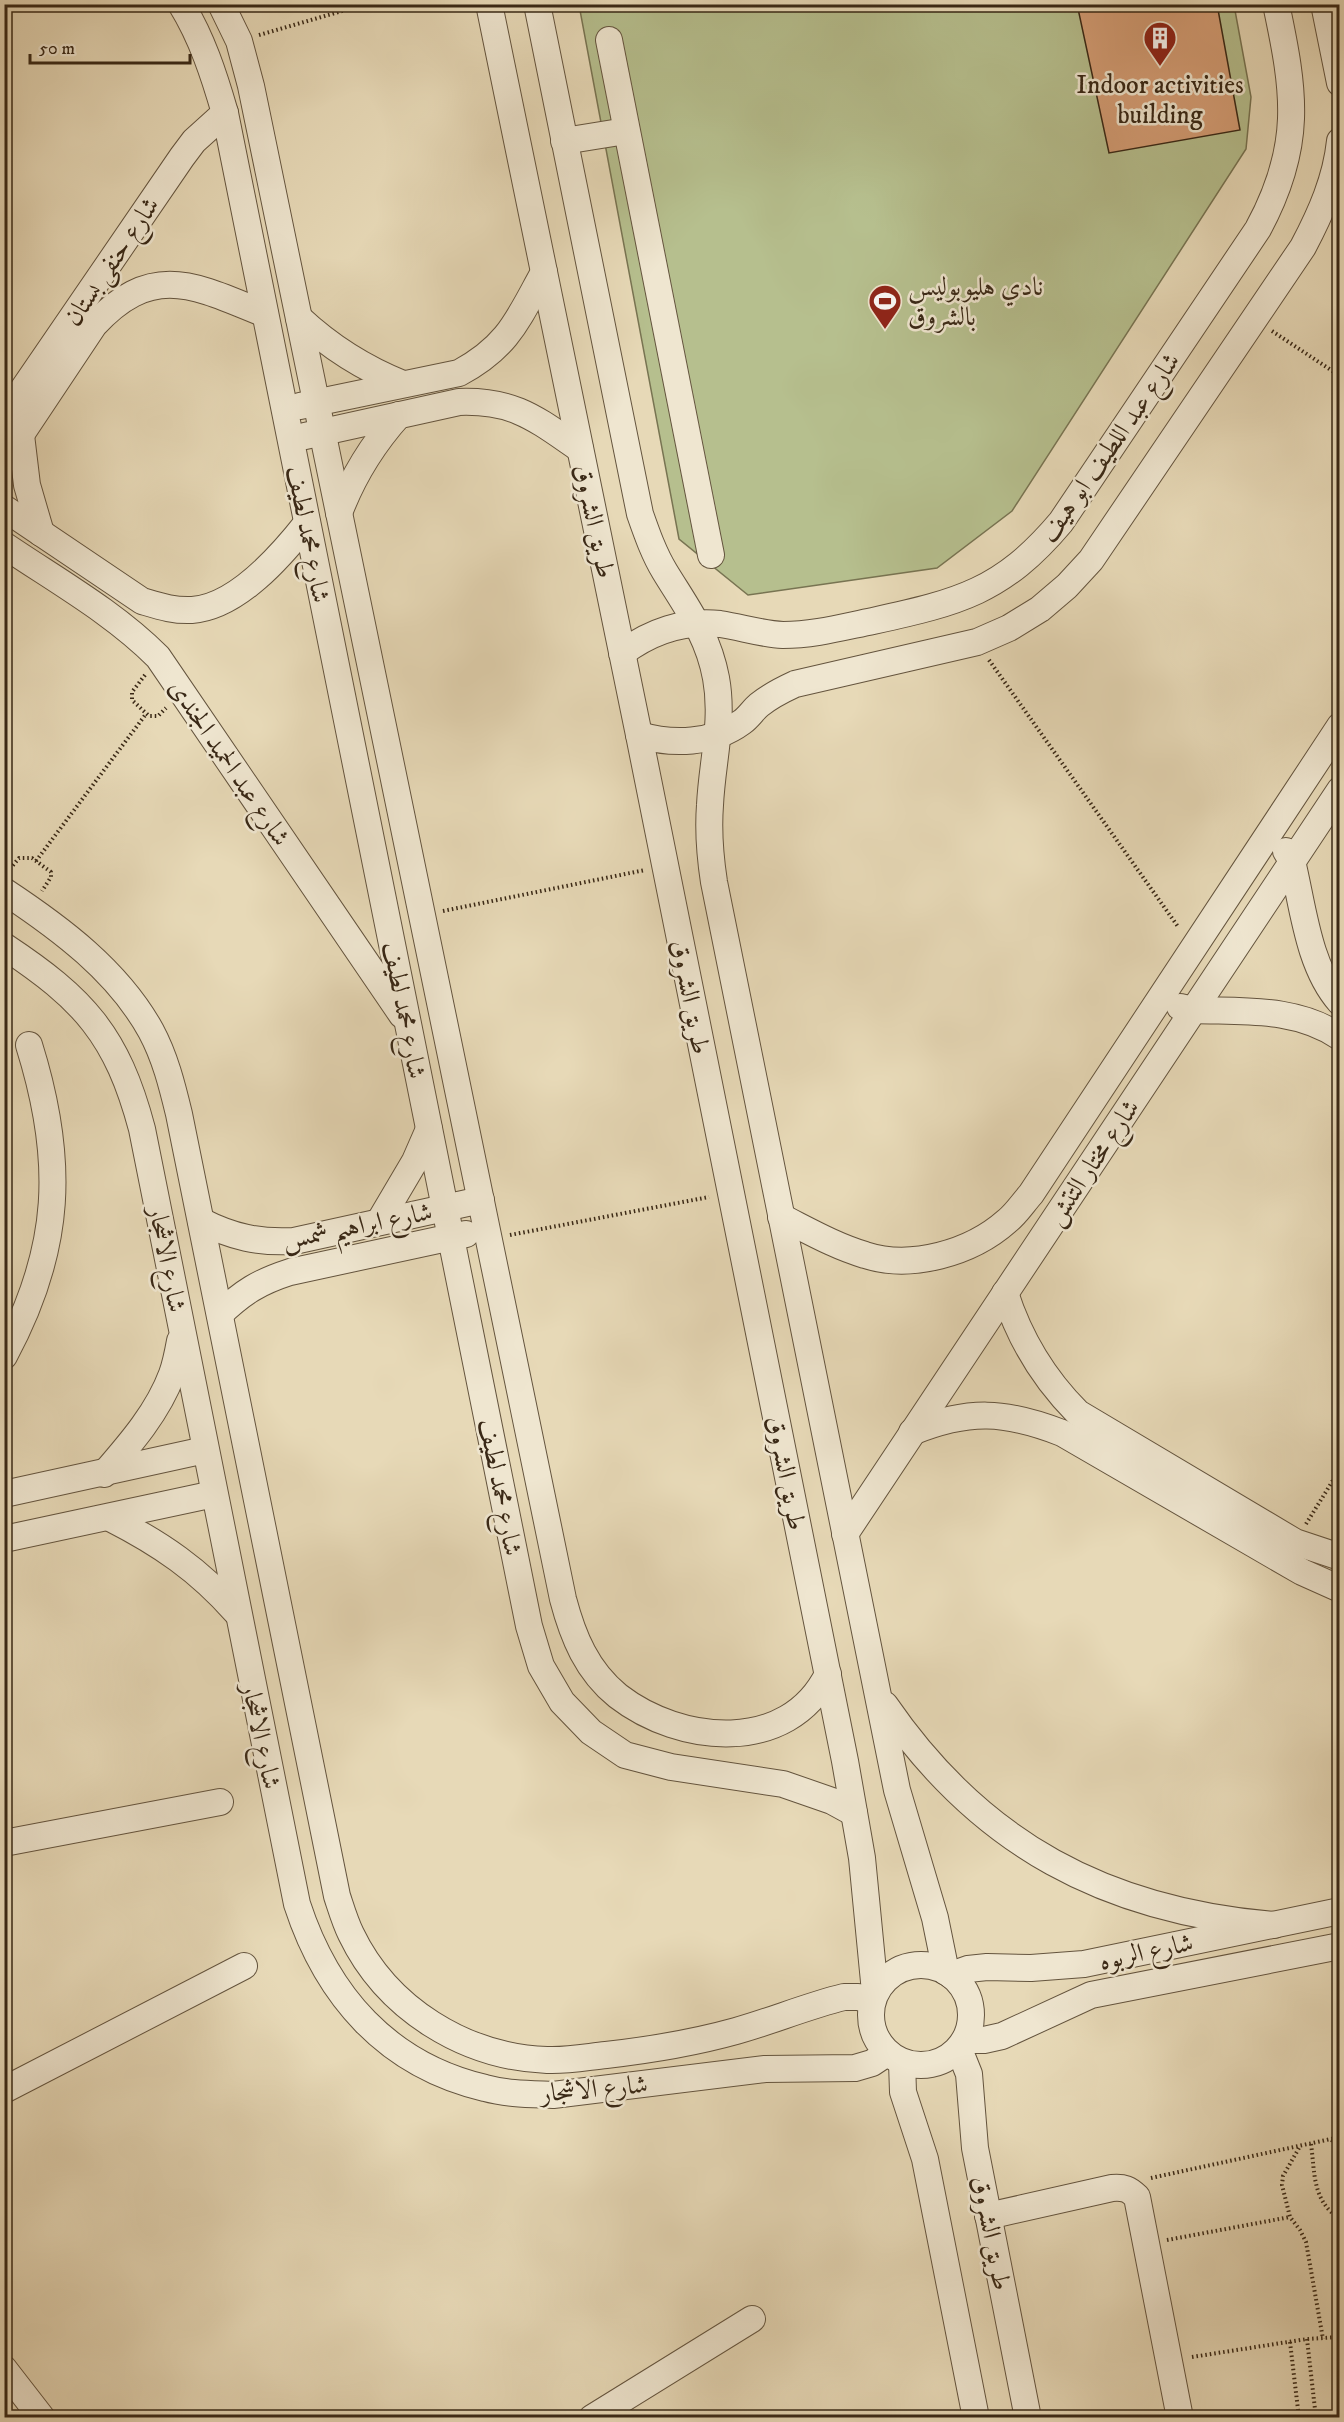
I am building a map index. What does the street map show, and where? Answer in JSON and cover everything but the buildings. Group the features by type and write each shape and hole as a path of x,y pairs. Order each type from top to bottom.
{"street":[{"name":"شارع محمد لطيف","path":"181,4 192,21 211,66 225,113 529,1626 541,1666 562,1702 591,1732 625,1755 671,1767 758,1778 783,1784 832,1801 854,1813"},
{"name":"شارع محمد لطيف","path":"221,4 238,41 251,86 480,1200 563,1599 573,1635 591,1668 617,1695 648,1716 684,1729 721,1734 756,1731 789,1717 812,1698 828,1674"},
{"name":"طريق الشروق","path":"489,4 828,1674 863,1869 874,1996"},
{"name":"طريق الشروق","path":"537,4 640,514 665,572 698,624 709,650 716,677 720,706 719,734 710,804 711,860 724,937 897,1790 949,1974"},
{"name":"شارع عبد اللطيف ابو هيف","path":"622,653 635,643 658,632 682,625 720,624 751,632 782,635 814,634 938,607 967,597 994,583 1019,566 1042,545 1061,522 1258,229 1272,203 1283,176 1290,147 1293,118 1288,59 1276,4"},
{"path":"1324,4 1340,83"},
{"path":"609,40 711,555"},
{"name":"شارع حنفى بستان","path":"4,460 9,420 182,157 225,113"},
{"path":"564,141 626,131"},
{"name":"شارع عبد اللطيف ابو هيف","path":"639,735 671,742 704,739 742,722 775,693 795,684 977,642 1010,627 1040,609 1067,586 1091,560 1303,247 1319,217 1331,185 1340,141"},
{"path":"284,410 459,373 482,361 501,344 516,322 543,272"},
{"name":"شارع حنفى بستان","path":"9,420 112,306 134,292 159,285 185,285 210,292 265,314"},
{"path":"299,318 347,358 374,373 403,384"},
{"path":"290,440 459,402 485,401 510,406 533,417 580,449"},
{"path":"339,513 349,487 363,461 399,415"},
{"path":"9,420 41,533"},
{"path":"4,508 142,601 167,609 194,610 219,603 266,569 288,548 307,523"},
{"name":"شارع عبد الحميد الجندى","path":"4,545 128,629 158,657 408,1025"},
{"path":"4,568 32,564"},
{"name":"شارع مختار التتش","path":"781,1217 833,1243 867,1256 904,1260 941,1256 976,1242 1006,1222 1031,1194 1340,726"},
{"name":"شارع مختار التتش","path":"845,1534 1340,790"},
{"path":"1264,841 1276,844 1286,851 1292,861 1318,968 1329,990 1340,1002"},
{"name":"شارع الاشجار","path":"11,895 62,932 96,962 126,994 150,1031 168,1071 201,1221 337,1896 351,1934 372,1969 399,2000 432,2025 468,2044 507,2056 548,2060 599,2056 677,2045 734,2032 844,1997 874,1996"},
{"name":"شارع الاشجار","path":"4,946 63,987 92,1017 115,1052 132,1089 142,1129 297,1904 308,1936 323,1967 342,1996 365,2022 391,2044 420,2063 451,2078 484,2088 518,2094 553,2095 765,2069 855,2067 894,2058"},
{"path":"1164,993 1179,1007 1193,1010 1286,1014 1308,1020 1340,1037"},
{"path":"4,1356 21,1325 38,1280 49,1233 53,1186 48,1119 43,1090 29,1045"},
{"path":"379,1222 415,1161 429,1129"},
{"path":"1045,1173 1071,1193"},
{"name":"شارع ابراهيم شمس","path":"201,1221 230,1234 270,1242 294,1241 480,1200"},
{"name":"شارع ابراهيم شمس","path":"220,1314 239,1295 263,1281 290,1272 451,1237 488,1234"},
{"path":"1005,1293 1013,1320 1026,1346 1058,1393 1078,1413 1295,1542 1340,1557"},
{"path":"104,1474 131,1444 154,1410 172,1373 182,1332"},
{"path":"912,1432 941,1421 971,1416 1002,1416 1033,1422 1062,1433 1302,1572 1340,1589"},
{"path":"4,1494 104,1474 205,1450"},
{"path":"4,1539 214,1494"},
{"path":"110,1518 182,1559 213,1586 238,1614"},
{"path":"878,1695 905,1735 953,1787 1007,1833 1047,1859 1090,1881 1134,1899 1180,1912 1227,1921 1274,1925"},
{"path":"259,1719 299,1710"},
{"path":"4,1843 220,1802"},
{"name":"شارع الربوه","path":"949,1974 987,1966 1030,1968 1084,1964 1340,1911"},
{"name":"شارع الربوه","path":"962,2044 1002,2036 1091,1995 1340,1946"},
{"path":"1084,1964 1091,1995"},
{"path":"4,2090 243,1966"},
{"path":"927,1966 949,1974 961,1985 968,1998 971,2013 970,2027 962,2044 947,2059 933,2065 917,2066 894,2058 877,2042 872,2029 870,2014 874,1996 894,1972 907,1967 927,1966"},
{"name":"طريق الشروق","path":"962,2044 969,2074 973,2128 988,2216 1028,2418"},
{"name":"طريق الشروق","path":"894,2058 925,2159 976,2418"},
{"path":"988,2216 1112,2188 1121,2187 1130,2190 1137,2197 1180,2418"},
{"path":"592,2418 752,2319"},
{"path":"4,2369 42,2418"}],"path":[{"path":"238,41 366,4"},
{"path":"1254,318 1340,376"},
{"path":"977,642 1194,948"},
{"path":"158,657 132,692 132,700 152,717 158,716 183,692"},
{"path":"36,861 146,714"},
{"path":"28,857 50,870 51,874 11,895 19,858 28,857"},
{"path":"422,915 665,866"},
{"path":"488,1234 730,1192"},
{"path":"1295,1542 1340,1469"},
{"path":"1130,2190 1142,2180 1340,2137"},
{"path":"1330,2139 1340,2144"},
{"path":"1311,2144 1319,2199 1328,2211 1340,2219"},
{"path":"1300,2147 1283,2176 1282,2185 1290,2217 1306,2242 1323,2339"},
{"path":"1147,2243 1290,2217"},
{"path":"1169,2360 1307,2339 1340,2337"},
{"path":"1307,2339 1316,2418"},
{"path":"1290,2342 1299,2418"}],"green space":[{"name":"نادي هليوبوليس بالشروق","path":"579,5 1234,5 1251,97 1246,149 1012,511 937,568 748,595 679,539"}],"place":[{"name":"Indoor activities building","path":"1160,67"},
{"name":"نادي هليوبوليس بالشروق","path":"885,330"}]}
